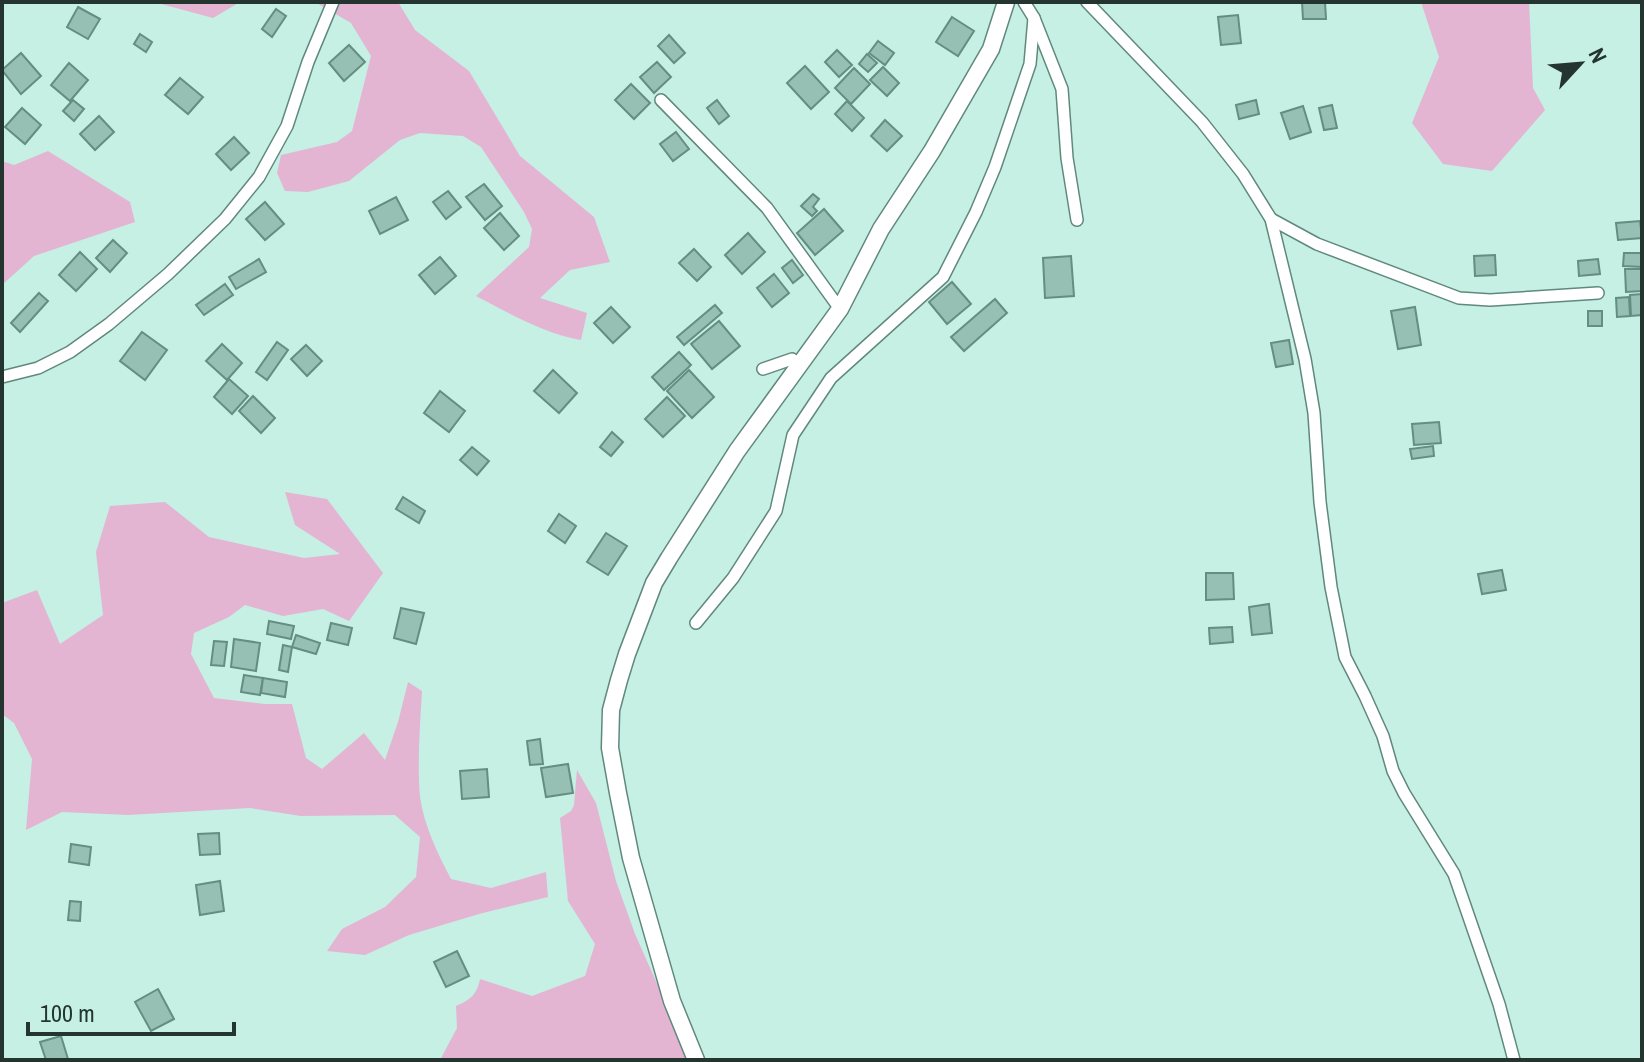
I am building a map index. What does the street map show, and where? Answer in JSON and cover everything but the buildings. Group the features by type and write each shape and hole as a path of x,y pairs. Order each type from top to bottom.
{"main road":[{"path":"696,1060 672,1001 631,858 610,748 611,710 627,654 654,583 737,451 840,309 881,229 932,151 991,49 1006,2"}],"street":[{"path":"2,377 38,368 70,352 156,284 225,219 259,177 287,126 308,62 333,2"},
{"path":"1024,2 1034,18 1062,89 1067,158 1077,220"},
{"path":"1087,2 1202,122 1243,174 1271,219 1314,413 1320,502 1331,587 1345,657 1383,736 1393,771 1404,793 1454,874 1499,1004 1514,1060"},
{"path":"696,623 733,578 776,511 793,435 831,378 943,277 995,167 1030,64 1034,18"},
{"path":"661,100 767,208 840,309"},
{"path":"1271,219 1317,244 1459,298 1490,300 1598,293"},
{"path":"763,369 792,359 800,365"}],"shaded area":[{"path":"154,2 240,2 213,18"},
{"path":"315,2 398,2 415,30 469,71 520,156 594,217 610,262 570,270 540,298 587,313 581,340 540,328 476,296 529,247 532,229 481,147 463,136 420,133 400,140 349,181 308,192 285,191 277,173 281,155 337,142 352,131 371,56 351,23"},
{"path":"1421,2 1529,2 1533,88 1545,110 1492,171 1443,164 1412,123 1439,57"},
{"path":"48,151 130,202 135,222 34,256 2,285 2,161 14,165"},
{"path":"285,492 327,499 383,573 349,621 323,609 283,616 245,605 229,617 194,633 191,654 214,698 292,704 306,758 322,769 364,733 385,760 408,682 422,691 419,771 422,808 432,840 451,879 491,888 546,872 548,897 409,935 365,955 327,951 342,929 385,907 416,877 420,837 395,815 301,816 250,808 128,815 62,812 26,830 32,759 14,723 2,714 2,603 37,590 60,644 103,615 96,552 110,506 165,502 209,537 304,558 340,554 295,525"},
{"path":"577,770 596,803 616,881 635,934 686,1049 687,1060 440,1060 457,1028 456,1006 472,996 480,979 532,996 585,976 595,944 568,901 560,818 574,805"}]}
